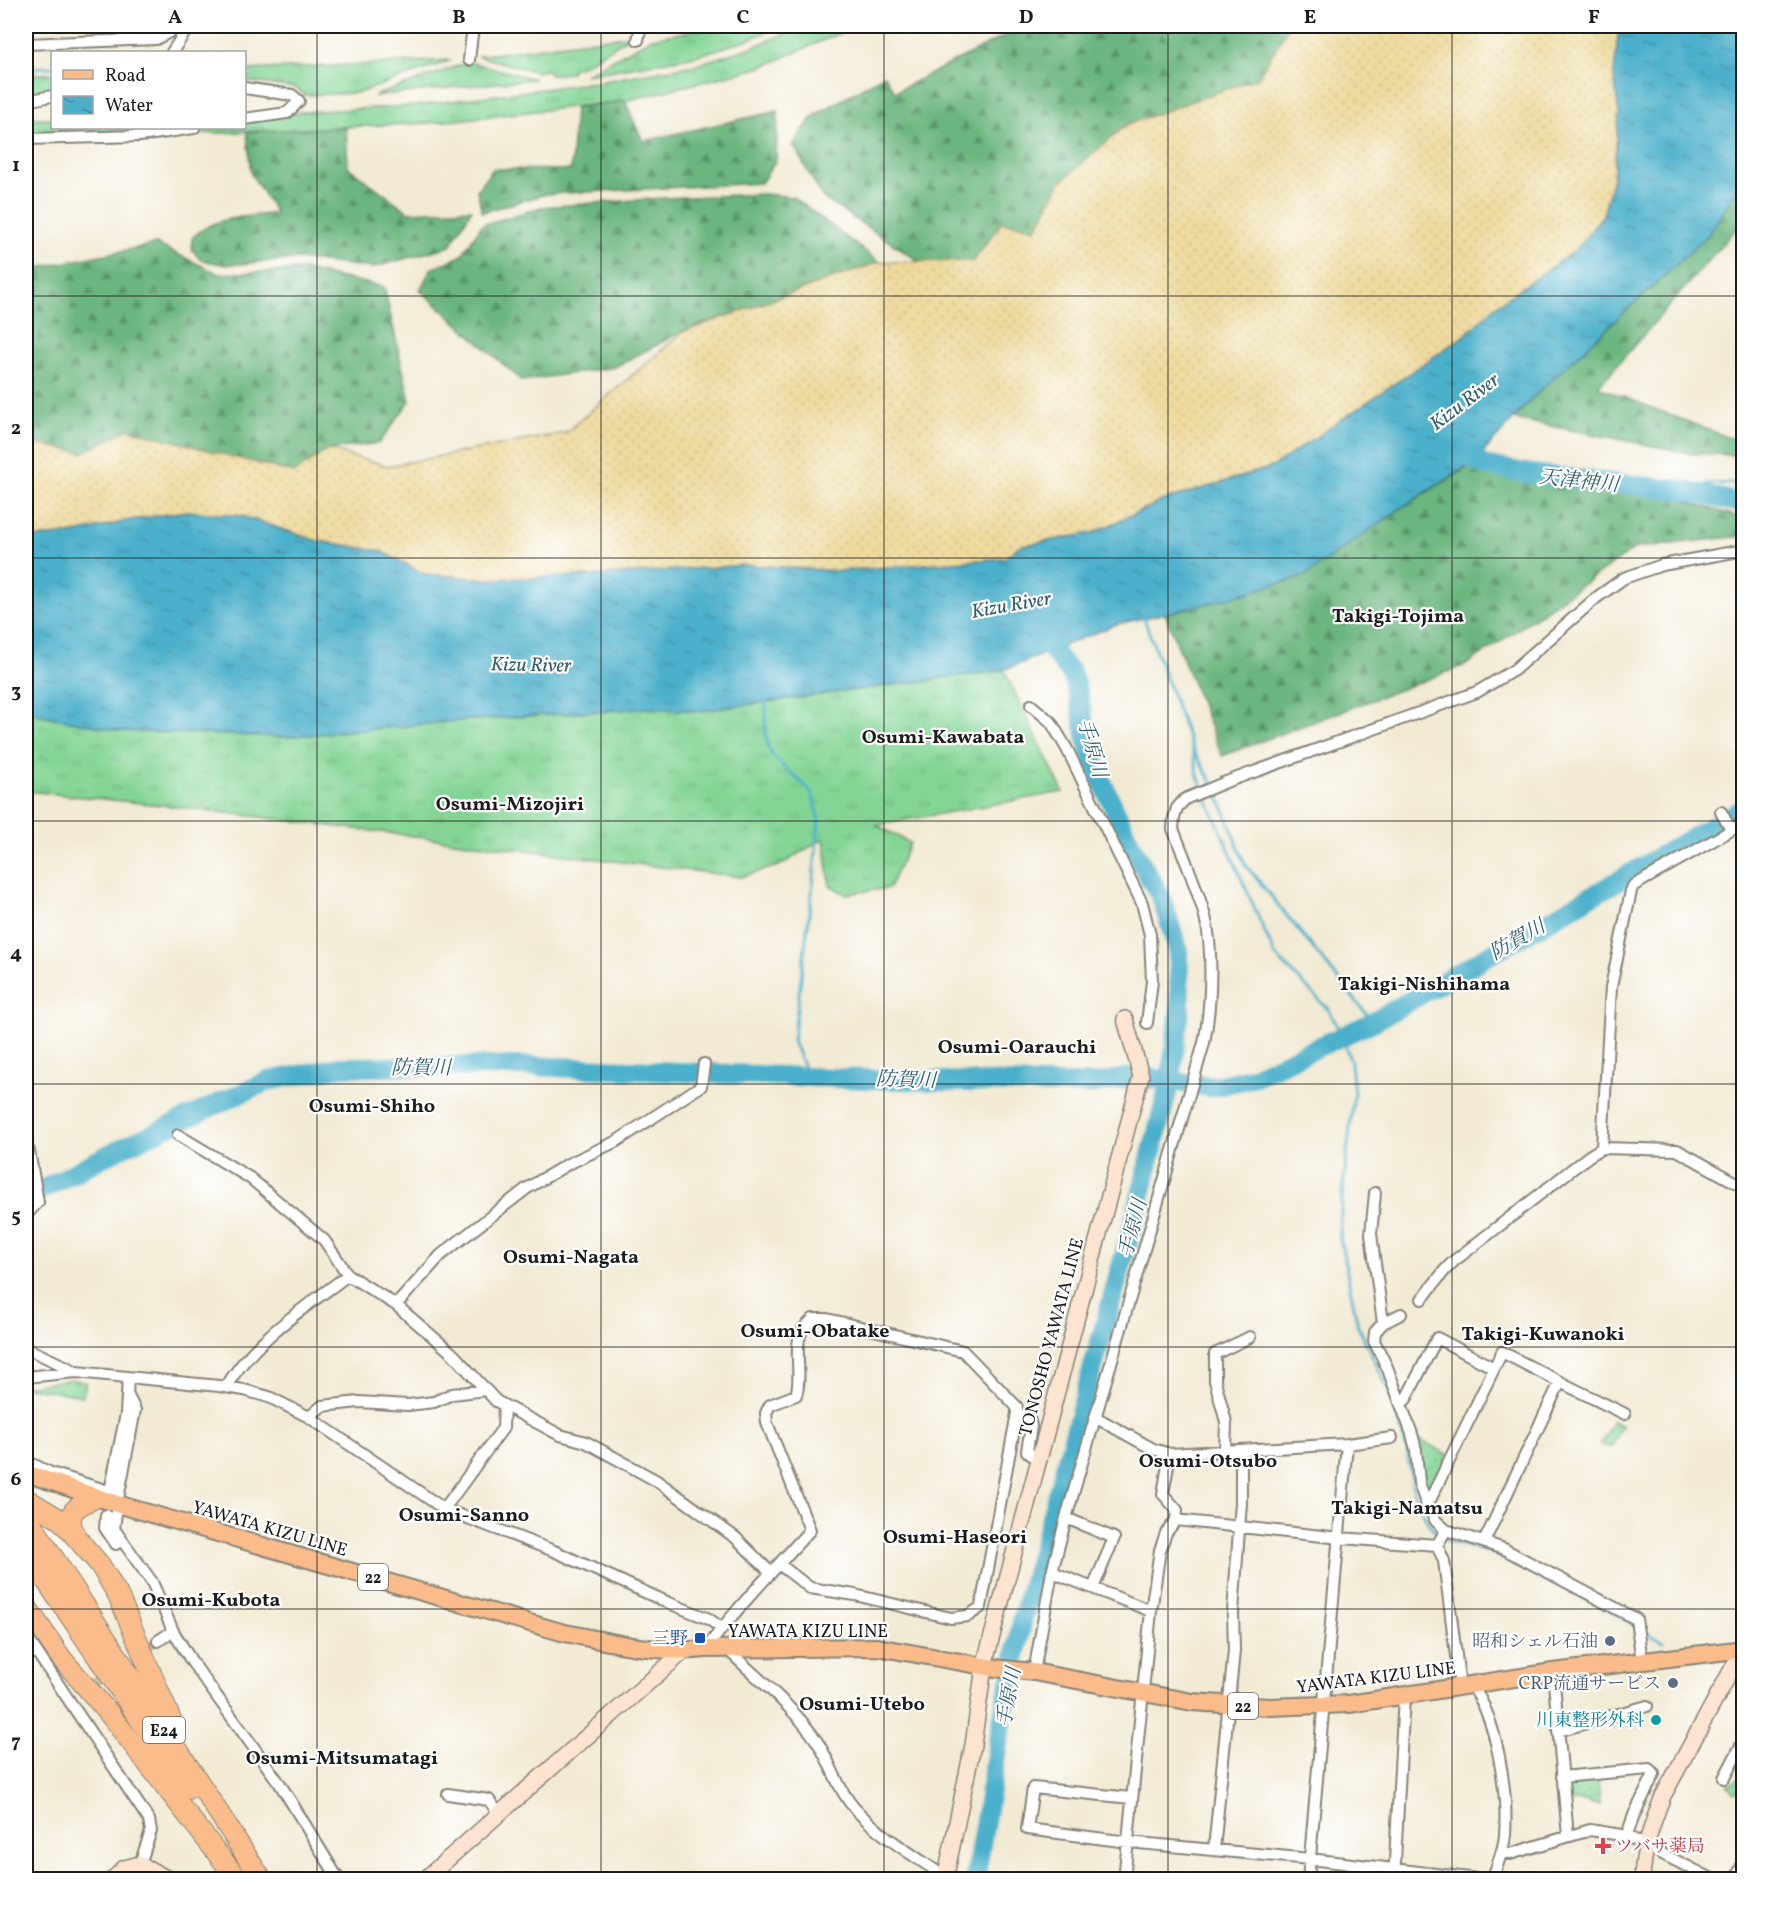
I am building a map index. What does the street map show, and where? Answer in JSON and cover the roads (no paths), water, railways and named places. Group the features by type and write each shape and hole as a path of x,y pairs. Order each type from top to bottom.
{"highway":[{"path":"75,1534 70,1524 71,1515 77,1507 95,1498"},
{"path":"26,1499 62,1520 100,1565 118,1595 171,1720 235,1838"},
{"name":"E24","path":"26,1515 69,1579 100,1633 262,1880"},
{"name":"E24","path":"26,1551 250,1880"},
{"path":"26,1606 62,1659 107,1711 238,1880"}],"main road":[{"name":"YAWATA KIZU LINE","path":"26,1473 95,1498 113,1500 561,1632 634,1648 683,1652 706,1649 877,1647 1031,1672 1143,1694 1230,1706 1269,1707 1324,1706 1466,1687 1553,1672 1743,1649"},
{"name":"YAWATA KIZU LINE","path":"26,1480 66,1488"}],"street":[{"path":"26,44 156,39 176,26"},
{"path":"173,51 189,26"},
{"path":"469,60 473,26"},
{"path":"638,40 641,26"},
{"path":"246,88 291,95 299,101 286,112 246,119"},
{"path":"26,101 51,96"},
{"path":"26,139 140,136 187,129"},
{"path":"1031,1672 1066,1518 1209,1022 1209,958 1205,915 1173,829 1177,808 1185,800 1226,782 1477,692 1514,670 1596,598 1624,578 1662,565 1743,550"},
{"path":"1030,705 1051,722 1067,749 1142,903 1150,935 1152,981 1148,1023"},
{"path":"1720,812 1730,828"},
{"path":"1602,1148 1611,987 1631,891 1634,886 1730,828 1743,823"},
{"name":"TONOSHO YAWATA LINE","path":"945,1878 989,1667 1038,1461 1141,1076 1125,1019"},
{"path":"396,1305 441,1255 526,1189 568,1164 617,1141 701,1086 704,1064"},
{"path":"178,1135 250,1178 324,1240 348,1275 396,1305 453,1354 496,1401 560,1435 586,1442 657,1481 736,1538 771,1573"},
{"path":"26,1147 29,1150 38,1202 26,1215"},
{"path":"1422,1299 1454,1262 1602,1148 1677,1150 1743,1187"},
{"path":"1375,1193 1371,1234 1383,1323"},
{"path":"226,1387 258,1345 348,1275"},
{"path":"1401,1314 1383,1323 1375,1332 1374,1341 1401,1404 1416,1450 1419,1483 1442,1538 1466,1687 1480,1696 1498,1749 1505,1809 1505,1836 1492,1880"},
{"path":"706,1649 721,1628 779,1564 810,1530 767,1423 766,1413 771,1405 796,1395 799,1387 799,1339 803,1329 813,1319 827,1319 963,1351 1017,1407 981,1607 968,1616 951,1618 855,1595 810,1588 779,1564"},
{"path":"1225,1451 1226,1422 1215,1381 1215,1354 1250,1337"},
{"path":"1401,1404 1406,1399 1437,1338 1494,1368"},
{"path":"26,1348 76,1372"},
{"path":"1426,1503 1431,1498 1502,1352 1625,1414"},
{"path":"26,1377 76,1372 226,1387 269,1397 309,1417 444,1509 554,1551 709,1619 721,1628"},
{"path":"129,1378 127,1394 135,1410 113,1500 114,1529 152,1582 173,1631 192,1662 280,1784 339,1880"},
{"path":"1484,1542 1560,1382"},
{"path":"309,1417 321,1407 359,1402 408,1405 434,1402 452,1394 486,1390"},
{"path":"444,1509 503,1428 504,1405"},
{"path":"1017,1413 1029,1418 1031,1426 1028,1451 1038,1461"},
{"path":"1095,1417 1153,1449 1170,1454 1347,1444 1392,1438"},
{"path":"1308,1880 1347,1444"},
{"path":"1214,1850 1234,1652 1233,1612 1240,1526 1241,1450"},
{"path":"1124,1880 1151,1611 1160,1550 1166,1533 1176,1520 1177,1510 1163,1494 1170,1454"},
{"path":"26,1461 113,1500"},
{"path":"1066,1518 1114,1538 1093,1588"},
{"path":"1176,1520 1340,1539 1442,1538 1484,1542 1504,1549 1570,1582 1636,1619 1642,1660"},
{"path":"1052,1572 1151,1611"},
{"path":"158,1641 173,1631"},
{"path":"26,1636 149,1820 151,1831 140,1864"},
{"path":"1642,1880 1646,1845 1663,1796 1743,1649"},
{"path":"728,1650 803,1722 819,1744 844,1795 857,1811 889,1839 945,1878"},
{"path":"424,1880 683,1652"},
{"path":"1553,1672 1568,1836"},
{"path":"69,1701 80,1694"},
{"path":"1395,1875 1404,1695"},
{"path":"1558,1731 1647,1706"},
{"path":"1724,1778 1743,1740"},
{"path":"1562,1777 1649,1769 1654,1774 1633,1817 1627,1836"},
{"path":"1131,1798 1033,1788 1027,1829 1128,1842 1310,1859 1395,1875 1486,1880"},
{"path":"448,1794 489,1800 499,1814"},
{"path":"1502,1852 1510,1854 1590,1830 1627,1836 1714,1880"},
{"path":"1735,1880 1743,1862"},
{"path":"112,1880 124,1868 140,1864 170,1880"}],"water":[{"name":"Kizu River","path":"1619,26 1743,26 1743,181 1708,235 1533,397 1475,462 1404,506 1303,577 1202,605 1117,624 1004,670 699,711 644,708 458,721 285,737 121,731 26,712 26,539 76,533 131,520 187,511 242,516 318,541 381,551 424,574 487,579 590,576 748,565 839,571 1005,558 1019,546 1093,533 1162,501 1272,467 1464,336 1497,305 1577,249 1603,215 1613,178 1619,115 1614,74"}],"waterway":[{"path":"26,68 51,67"},
{"name":"天津神川","path":"1453,450 1484,465 1531,474 1688,491 1744,504"},
{"path":"1688,491 1710,484 1744,483"},
{"path":"1143,616 1192,748 1213,784"},
{"name":"手原川","path":"975,1880 998,1743 1023,1617 1138,1206 1170,1081 1180,1010 1178,949 1161,897 1131,845 1098,773 1088,745 1079,696 1071,671 1066,668 1038,631"},
{"path":"766,701 765,729 768,747 773,757 809,789 819,821 793,1041 808,1077"},
{"path":"1192,748 1203,789"},
{"path":"1216,789 1245,864 1373,1022"},
{"path":"1205,795 1275,955 1329,1010 1342,1036 1351,1063 1354,1093 1342,1197 1340,1238 1358,1326 1388,1388 1407,1450 1414,1491 1425,1517 1435,1531 1448,1541 1500,1555 1604,1608"},
{"name":"防賀川","path":"26,1198 113,1152 268,1081 340,1067 528,1066 1041,1084 1095,1084 1136,1076 1212,1087 1251,1078 1373,1022 1744,808"},
{"path":"1610,1611 1633,1624"},
{"path":"1641,1629 1663,1642"}],"tunnel":[{"path":"84,1691 158,1641"}],"place":[{"name":"三野","path":"700,1638"},
{"name":"昭和シェル石油","path":"1610,1641"},
{"name":"CRP流通サービス","path":"1673,1683"},
{"name":"川東整形外科","path":"1656,1720"},
{"name":"ツバサ薬局","path":"1603,1846"}],"district":[{"name":"Takigi-Tojima","path":"1398,615"},
{"name":"Osumi-Kawabata","path":"943,736"},
{"name":"Osumi-Mizojiri","path":"510,803"},
{"name":"Takigi-Nishihama","path":"1424,983"},
{"name":"Osumi-Oarauchi","path":"1017,1046"},
{"name":"Osumi-Shiho","path":"372,1105"},
{"name":"Osumi-Nagata","path":"571,1256"},
{"name":"Osumi-Obatake","path":"815,1330"},
{"name":"Takigi-Kuwanoki","path":"1543,1333"},
{"name":"Osumi-Otsubo","path":"1208,1460"},
{"name":"Takigi-Namatsu","path":"1407,1507"},
{"name":"Osumi-Sanno","path":"464,1514"},
{"name":"Osumi-Haseori","path":"955,1536"},
{"name":"Osumi-Kubota","path":"211,1599"},
{"name":"Osumi-Utebo","path":"862,1703"},
{"name":"Osumi-Mitsumatagi","path":"342,1757"}]}
